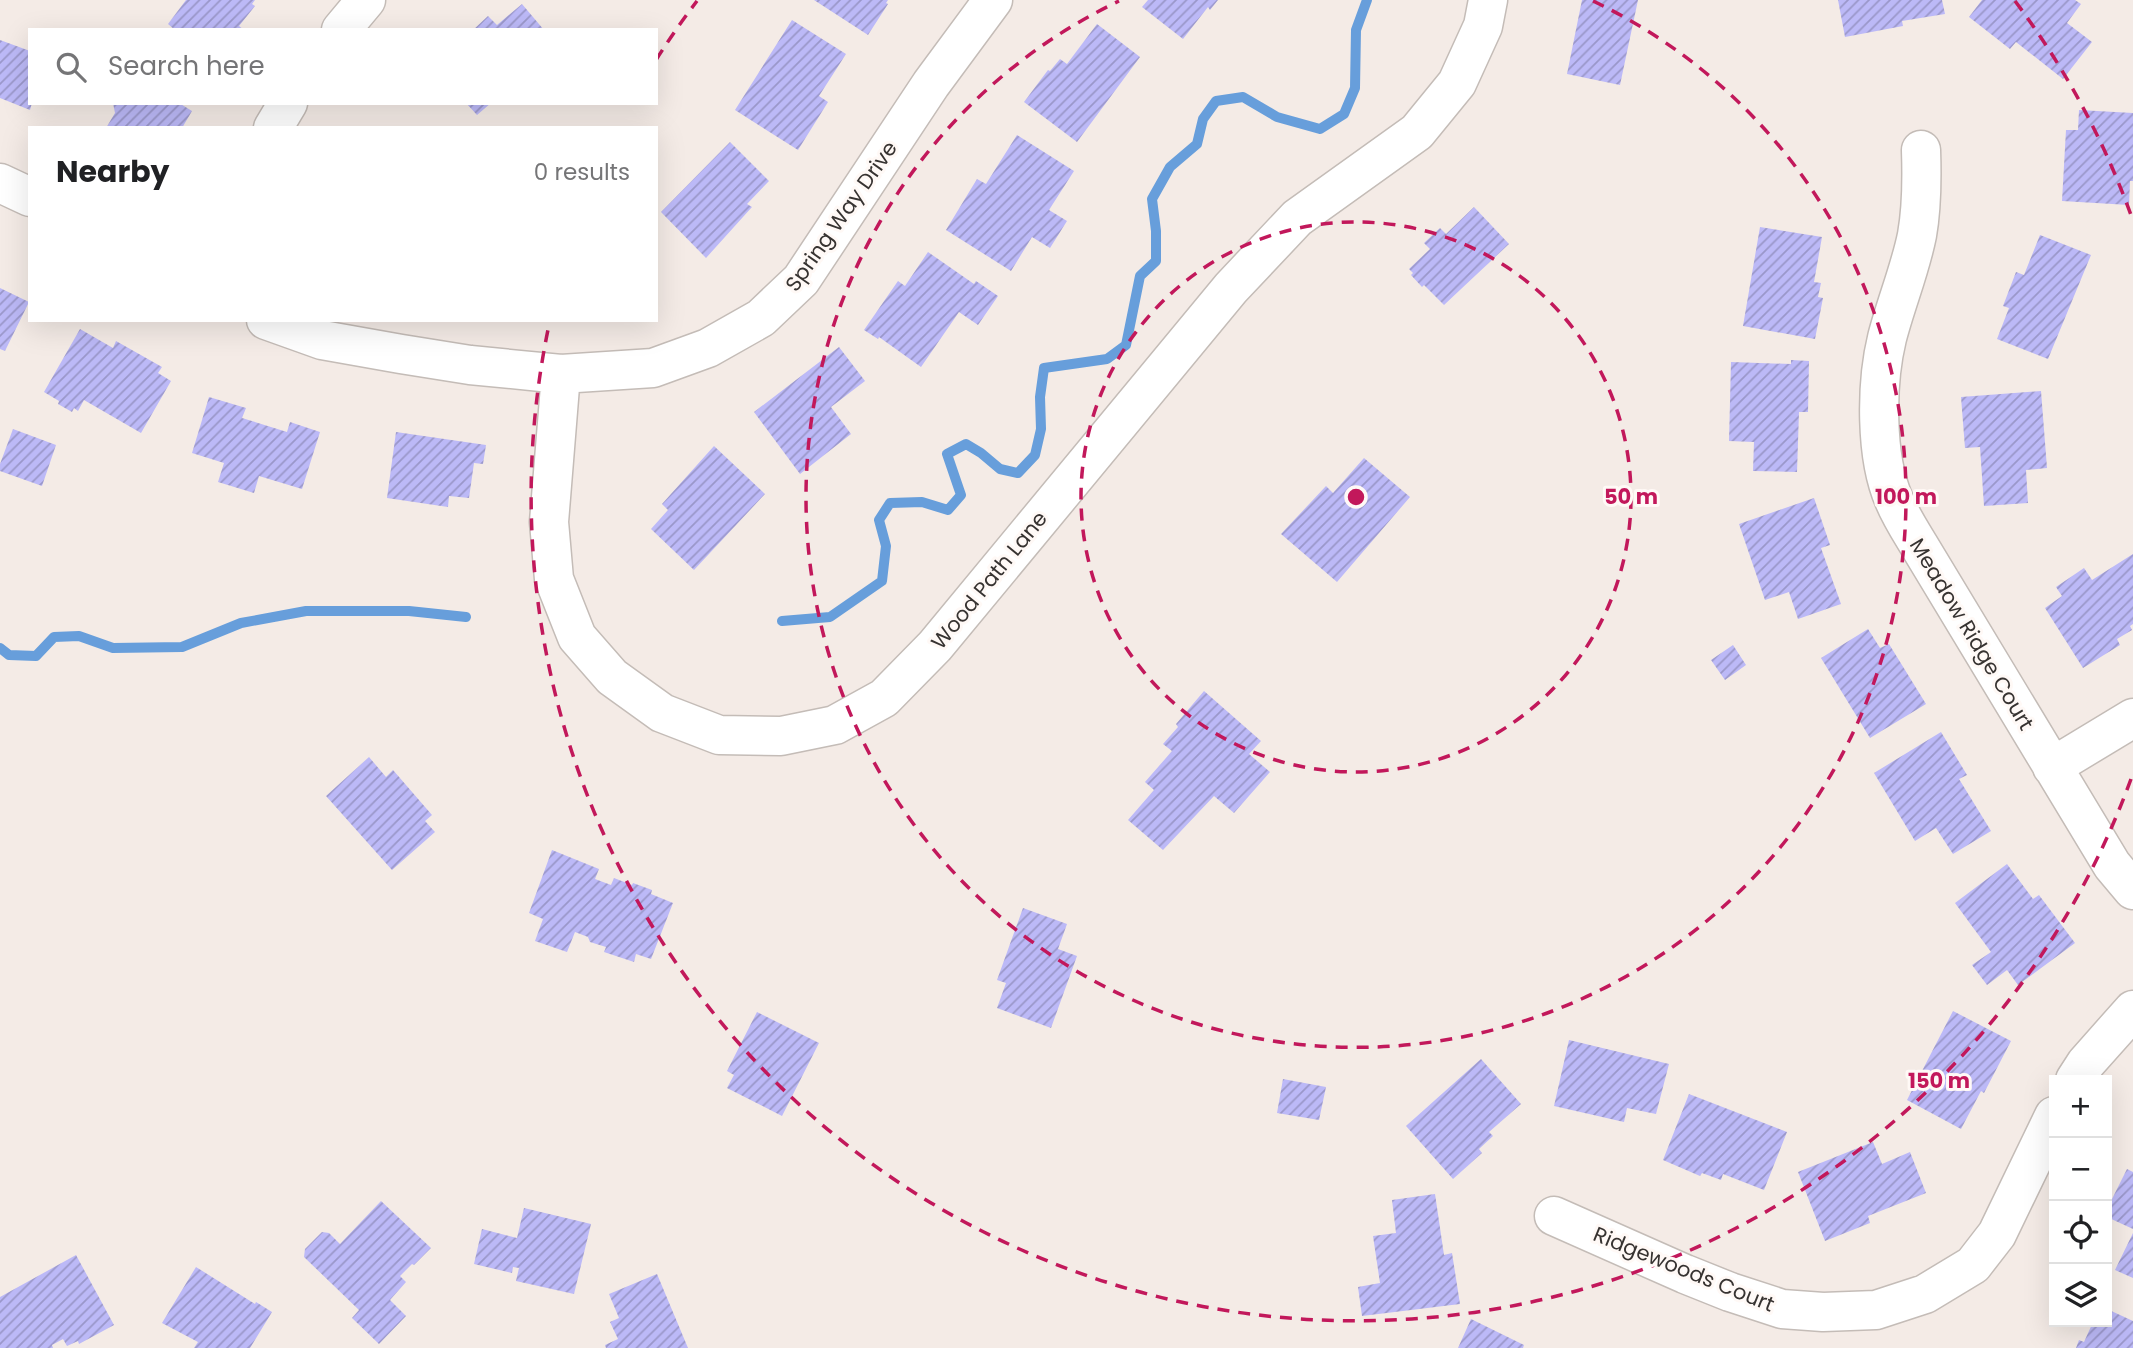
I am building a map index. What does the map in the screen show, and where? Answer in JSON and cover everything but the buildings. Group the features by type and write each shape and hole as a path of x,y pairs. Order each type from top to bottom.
{"street":[{"path":"343,28 366,0"},
{"name":"Spring Way Drive","path":"272,322 322,340 470,365 561,374 653,368 708,348 761,318 801,280 931,84 993,0"},
{"name":"Wood Path Lane","path":"561,374 549,522 554,579 577,637 612,677 662,713 719,735 780,736 835,725 884,698 935,646 1221,300 1297,218 1417,132 1457,83 1482,26 1488,0"},
{"path":"274,126 287,105"},
{"name":"Meadow Ridge Court","path":"1921,150 1922,192 1917,235 1887,337 1879,381 1885,471 1894,499 1920,547 2112,865 2133,890"},
{"path":"0,183 28,196"},
{"path":"2052,767 2133,718"},
{"path":"2078,1075 2133,1010"},
{"name":"Ridgewoods Court","path":"1554,1216 1685,1274 1782,1309 1824,1312 1876,1310 1925,1294 1973,1265 1997,1234 2049,1126"}],"waterway":[{"path":"782,621 830,617 882,581 886,546 879,520 890,503 922,502 948,510 961,495 947,454 966,444 1000,469 1018,473 1035,455 1041,429 1040,397 1044,368 1107,359 1126,345 1140,276 1156,261 1152,199 1170,167 1197,144 1203,119 1216,101 1243,97 1277,117 1320,129 1344,114 1355,88 1356,30 1367,0"},
{"path":"0,648 9,655 36,656 54,637 79,636 113,648 182,647 241,623 306,611 409,611 466,617"}]}
